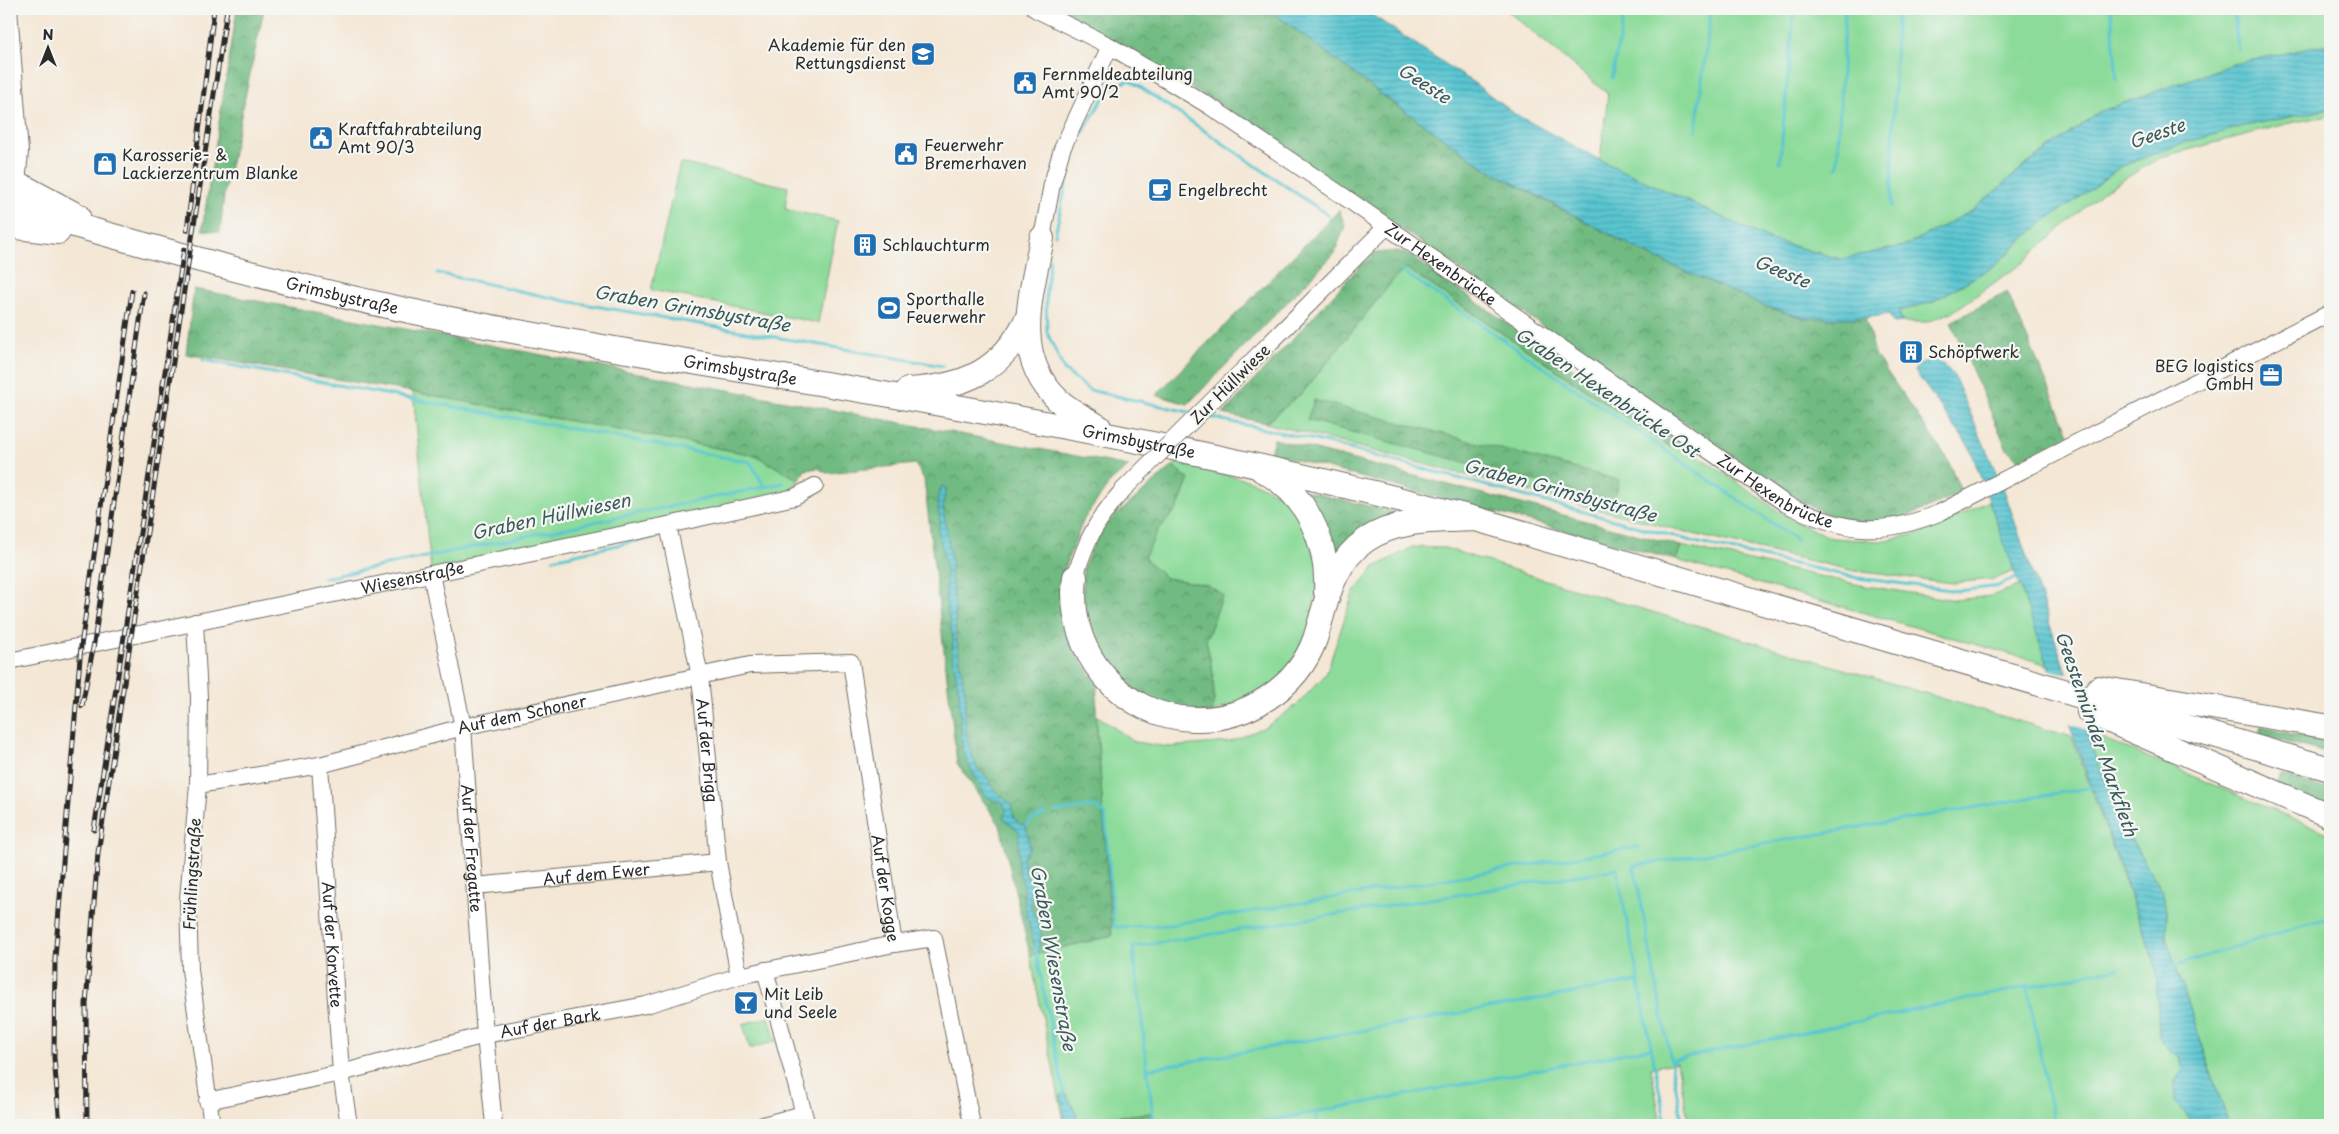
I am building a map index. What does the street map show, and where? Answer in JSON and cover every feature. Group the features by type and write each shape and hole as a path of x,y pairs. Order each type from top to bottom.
{"highway":[{"path":"13,181 122,239"},
{"name":"Grimsbystraße","path":"9,206 122,239 407,310 550,338 875,392 1114,435 1333,482 1476,520 2089,700"},
{"path":"9,226 122,239"},
{"path":"1042,238 1027,319 1027,334 1033,363 1048,389 1069,409 1114,435"},
{"path":"875,392 933,389 950,386 978,375 991,366 1012,345 1027,319"},
{"path":"1251,464 1282,484 1295,496 1311,519 1322,544 1326,562 1326,599"},
{"path":"1075,577 1074,589 1079,630 1090,657 1098,670 1119,691 1157,713 1201,720 1230,716 1258,705 1282,688 1309,653 1326,599 1340,566 1352,553 1380,532 1414,522 1476,520"},
{"path":"2089,700 2330,727"},
{"path":"2089,700 2330,769"},
{"path":"2089,700 2330,816"}],"street":[{"path":"9,9 20,152 13,181"},
{"name":"Zur Hexenbrücke","path":"1035,9 1110,46 1211,107 1786,504 1813,517 1840,526 1890,529 1917,522 1978,494 2330,313"},
{"path":"1042,238 1052,184 1062,149 1110,46"},
{"name":"Zur Hüllwiese","path":"1075,577 1090,534 1099,518 1123,490 1386,227"},
{"name":"Wiesenstraße","path":"9,661 668,525 794,497 815,486"},
{"name":"Auf der Brigg","path":"668,525 700,676 718,862 739,976"},
{"name":"Auf der Fregatte","path":"431,574 463,727 476,886 485,1035 494,1125"},
{"name":"Frühlingstraße","path":"195,622 199,697 198,785 188,899 190,962 212,1125"},
{"name":"Auf dem Schoner","path":"198,785 320,764 463,727 750,665 850,662"},
{"name":"Auf der Kogge","path":"850,662 894,944 934,938 972,1125"},
{"name":"Auf der Korvette","path":"320,764 341,1073 349,1125"},
{"name":"Auf dem Ewer","path":"476,886 718,862"},
{"name":"Auf der Bark","path":"208,1101 341,1073 485,1035 646,1004 765,970 894,944"},
{"path":"763,1125 805,1120 765,970"}],"green space":[{"path":"237,9 264,9 224,195 220,232 202,230"},
{"path":"1048,9 1268,9 1381,94 1487,169 1649,255 1764,306 1804,318 1865,318 1876,356 1947,458 1961,491 1921,511 1878,523 1848,522 1835,518 1792,497 1216,102"},
{"path":"1505,9 2330,9 2330,44 2233,64 2099,112 2022,168 1972,211 1904,246 1840,259 1771,240 1600,160 1608,94"},
{"path":"2330,109 2330,116 2294,122 2161,157 2101,193 2021,264 1954,311 1927,322 1902,322 1898,311 1932,302 1994,266 2044,221 2079,198 2120,167 2177,145 2244,126"},
{"path":"680,163 788,187 785,209 838,221 818,323 651,290"},
{"path":"1339,210 1345,226 1334,254 1188,404 1156,395"},
{"path":"1398,251 1412,257 1677,441 1671,447 1406,268 1394,279 1304,391 1266,423 1223,414 1362,264 1376,253"},
{"path":"1406,268 1670,447 1677,441 1793,521 1832,538 1880,541 1922,533 1989,501 2015,571 1994,579 1953,583 1855,571 1709,538 1266,423 1304,391 1394,279"},
{"path":"194,289 1129,466 1111,481 1084,519 1063,571 1068,638 1097,685 1096,715 1112,936 1030,955 1000,825 957,763 924,479 915,464 827,473 818,468 805,470 799,480 755,455 413,392 186,354"},
{"path":"2007,292 2070,436 2018,460 2007,449 1951,322"},
{"path":"413,392 755,455 799,480 788,494 431,571"},
{"path":"1314,400 1619,480 1614,502 1307,420"},
{"path":"1274,439 1681,546 1676,560 1270,453"},
{"path":"1176,463 1248,480 1279,494 1300,514 1320,572 1309,633 1277,685 1212,713 1214,699 1213,673 1206,640 1223,595 1207,585 1166,578 1144,558 1158,530 1177,509 1189,479 1173,466"},
{"path":"1173,466 1189,479 1177,509 1158,530 1144,558 1166,578 1207,585 1223,595 1206,640 1213,673 1214,699 1212,713 1167,710 1116,681 1082,621 1083,569 1092,547 1108,522"},
{"path":"1291,488 1412,516 1332,571"},
{"path":"1681,546 1860,585 1955,600 1991,596 2021,585 2049,665 1676,560"},
{"path":"1412,547 1445,548 1555,583 2072,737 2156,966 2169,1051 2180,1057 2183,1070 2175,1081 2176,1102 2195,1125 1689,1125 1677,1062 1651,1068 1661,1125 1152,1125 1151,1113 1064,1122 1030,955 1112,936 1096,715 1135,742 1168,747 1230,742 1267,726 1298,704 1326,674 1353,593 1375,567"},
{"path":"2261,727 2330,743 2330,754 2259,735"},
{"path":"2088,732 2330,834 2330,1125 2229,1125 2166,937 2167,912 2164,894 2126,831 2093,751"},
{"path":"2281,775 2330,790 2330,810 2276,786"},
{"path":"769,1017 776,1041 750,1049 743,1024"},
{"path":"1151,1113 1152,1125 1064,1125 1064,1122"}],"water":[{"name":"Geeste","path":"1268,9 1363,9 1474,83 1515,114 1600,160 1771,240 1840,259 1904,246 1972,211 2022,168 2099,112 2233,64 2330,44 2330,109 2244,126 2177,145 2120,167 2079,198 2044,221 1994,266 1932,302 1899,311 1902,322 1894,323 1889,314 1865,318 1804,318 1764,306 1649,255 1487,169 1381,94"},
{"path":"1930,357 1944,365 1954,376 2004,490 2093,751 2126,831 2164,894 2167,912 2166,937 2229,1125 2195,1125 2176,1102 2175,1081 2183,1070 2180,1057 2169,1051 2159,1036 2156,966 1970,448 1914,370"},
{"path":"942,486 946,488 943,507 952,564 950,572 955,606 956,636 966,698 965,715 968,742 977,768 988,778 994,790 1011,804 1014,817 1019,824 1026,825 1030,848 1023,858 1025,873 1033,883 1030,894 1031,907 1042,934 1038,951 1036,950 1025,909 1023,882 1018,871 1019,831 1004,819 1006,809 1001,801 992,800 985,795 962,749 959,694 946,600 946,568 938,529 940,521 937,498"},
{"path":"1064,1093 1067,1095 1077,1115 1077,1125 1066,1125 1061,1096"}],"pier":[{"path":"2047,669 2068,674 2090,731 2066,723"}],"waterway":[{"path":"1612,78 1625,9"},
{"path":"1696,130 1711,9"},
{"path":"1780,162 1794,9"},
{"path":"1837,168 1845,9"},
{"path":"1891,207 1897,9"},
{"path":"2111,9 2117,80"},
{"path":"2234,9 2238,51"},
{"path":"1081,136 1109,88 1130,80 1328,215"},
{"path":"1055,235 1071,163"},
{"path":"1050,260 1046,292 1047,332 1064,370 1089,390 1193,413"},
{"name":"Graben Hexenbrücke Ost","path":"1401,270 1797,540"},
{"name":"Graben Grimsbystraße","path":"437,273 566,301 943,366"},
{"path":"203,360 750,462 765,487"},
{"name":"Graben Grimsbystraße","path":"1204,416 1320,441 1699,543 1858,578 1959,591 1998,586 2020,576"},
{"name":"Graben Hüllwiesen","path":"324,578 783,483"},
{"path":"759,513 768,511"},
{"path":"553,559 659,536"},
{"path":"1683,1125 1634,866 2093,787"},
{"path":"1055,812 1095,806 1105,814 1114,927 1169,925 1638,847"},
{"path":"1026,825 1031,820 1045,814"},
{"path":"1154,1125 1133,947 1617,869 1666,1125"},
{"path":"2173,966 2330,917"},
{"name":"Graben Wiesenstraße","path":"1035,947 1065,1098"},
{"path":"1671,1060 2118,968"},
{"path":"1148,1069 1639,981"},
{"path":"2027,985 2054,1125"},
{"path":"1316,1112 1651,1048"},
{"path":"1247,1125 1316,1112 1318,1125"}],"railway":[{"path":"187,230 214,9"},
{"path":"87,1125 86,1004 98,853 227,9"},
{"path":"94,830 184,249"},
{"path":"60,1125 54,1058 55,958 81,646 132,291"},
{"path":"82,706 94,643 144,293"}],"place":[{"name":"Akademie für den Rettungsdienst","path":"923,54"},
{"name":"Fernmeldeabteilung Amt 90/2","path":"1025,83"},
{"name":"Kraftfahrabteilung Amt 90/3","path":"321,138"},
{"name":"Feuerwehr Bremerhaven","path":"906,154"},
{"name":"Karosserie- & Lackierzentrum Blanke","path":"105,164"},
{"name":"Engelbrecht","path":"1160,190"},
{"name":"Schlauchturm","path":"865,245"},
{"name":"Sporthalle Feuerwehr","path":"889,308"},
{"name":"Schöpfwerk","path":"1911,352"},
{"name":"BEG logistics GmbH","path":"2271,375"},
{"name":"Mit Leib und Seele","path":"746,1003"}],"water label":[{"name":"Geestemünder Markfleth","path":"2096,734"}]}
